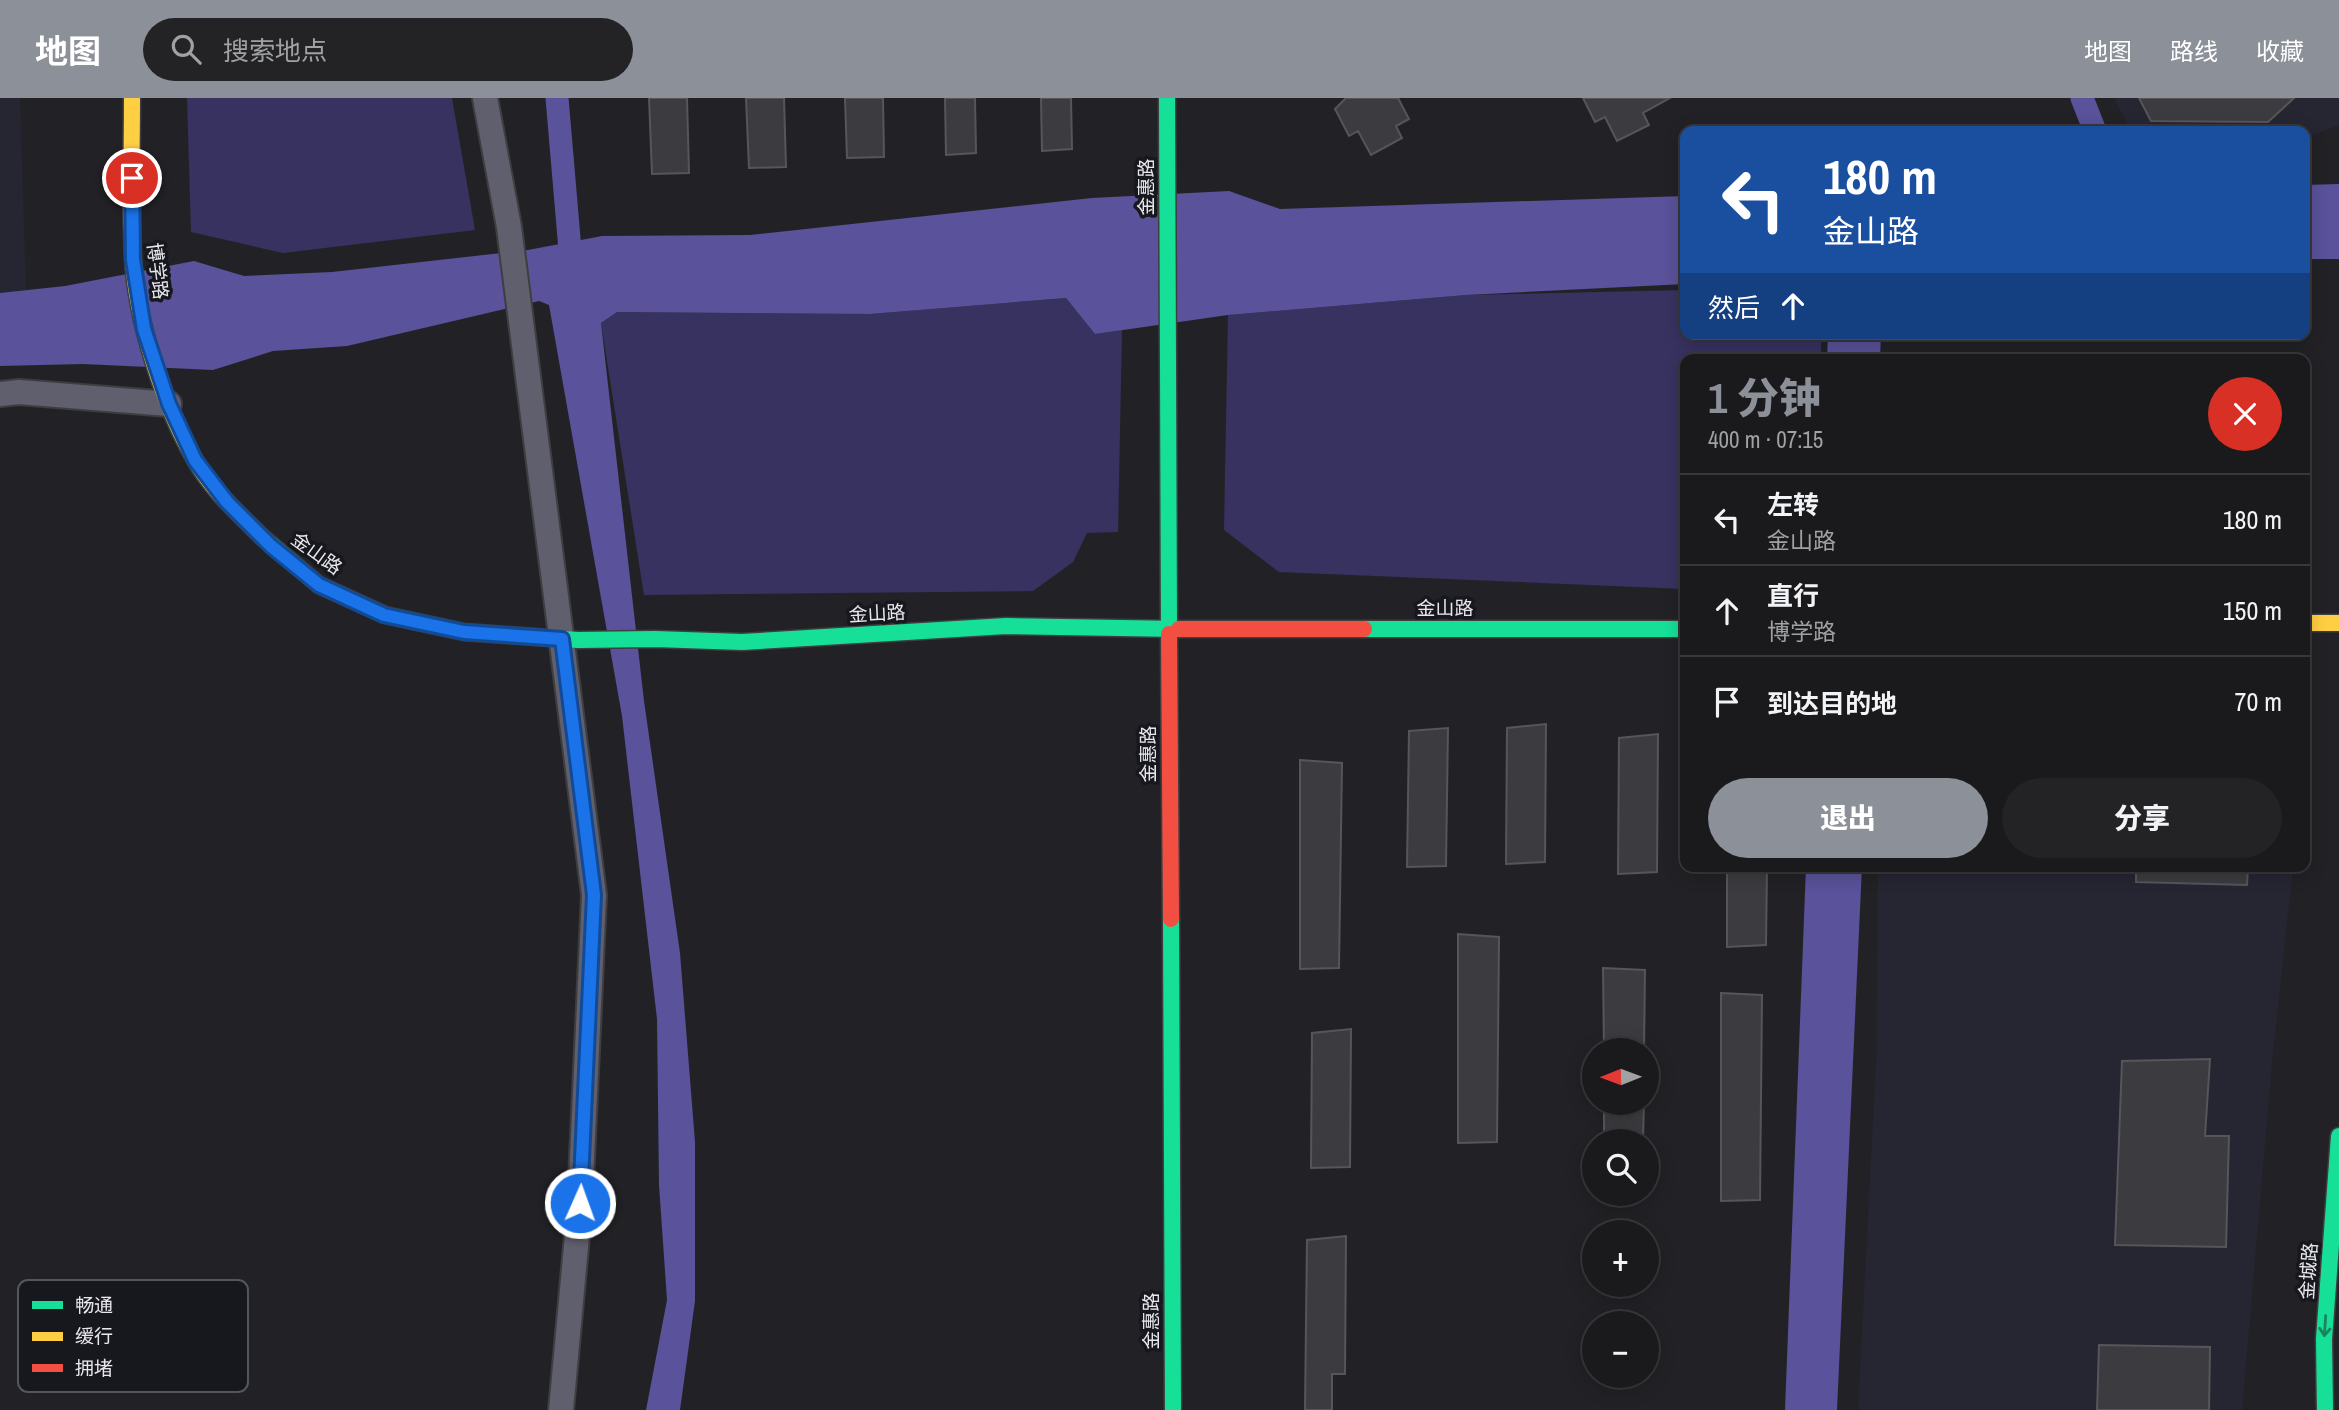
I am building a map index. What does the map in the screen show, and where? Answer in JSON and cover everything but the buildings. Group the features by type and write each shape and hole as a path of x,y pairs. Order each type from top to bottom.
{"street":[{"name":"博学路","path":"132,98 133,260 144,329 166,395"},
{"path":"485,98 509,228 523,342 570,639 594,895 580,1203 561,1410"},
{"name":"金惠路","path":"1167,98 1173,1410"},
{"path":"0,394 19,392 166,395"},
{"name":"金山路","path":"166,395 195,460 227,502 271,546 319,585 384,615 464,632 570,639 742,642 1006,626 1168,629 1680,629"},
{"path":"2310,623 2339,623"},
{"name":"金城路","path":"2325,1410 2324,1339 2339,1136"},
{"path":"2325,1388 2339,1354"}],"shaded area":[{"path":"0,98 20,98 26,290 0,293"},
{"path":"187,98 452,98 475,230 283,253 191,232"},
{"path":"2114,98 2339,98 2339,125 2310,136 2310,126 2128,126"},
{"path":"2339,184 2339,259 2310,259 2310,185"},
{"path":"1229,191 1280,209 1680,196 1680,284 1466,295 1228,315 1095,334 1066,298 870,314 617,312 601,323 644,701 680,953 695,1142 695,1301 680,1410 646,1410 667,1300 659,1185 657,1019 622,716 549,305 539,301 347,346 273,351 213,370 83,364 0,366 0,293 65,286 194,261 244,276 332,272 528,250 602,236 750,235 1092,198"},
{"path":"1680,290 1680,340 1821,340 1821,354 1680,354 1680,589 1279,572 1224,530 1228,315 1466,295"},
{"path":"1066,298 1095,334 1122,330 1118,532 1087,533 1073,562 1033,591 644,595 601,323 617,312 870,314"},
{"path":"1828,340 1881,340 1880,354 1827,354"},
{"path":"1806,872 1862,872 1837,1410 1785,1410"},
{"path":"1878,872 2292,872 2272,1063 2242,1410 1858,1410 1877,1046"}],"waterway":[{"path":"557,98 572,273"},
{"path":"2082,98 2093,126"}],"traffic: fast":[{"path":"1167,98 1169,634"},
{"path":"261,536 319,585 385,615 464,632 578,640 742,642 1006,626 1179,629"},
{"path":"1364,629 1680,629"},
{"path":"1171,919 1173,1410"},
{"path":"2325,1410 2324,1339 2339,1136"}],"traffic: slow":[{"path":"132,98 133,258 146,335 173,415 201,471 261,536"},
{"path":"2310,623 2339,623"}],"traffic: jam":[{"path":"1179,629 1364,629"},
{"path":"1169,634 1171,919"}],"route":[{"path":"132,178 133,260 144,329 169,404 195,460 227,502 271,546 319,585 384,615 464,632 562,639 594,895 580,1203"}]}
